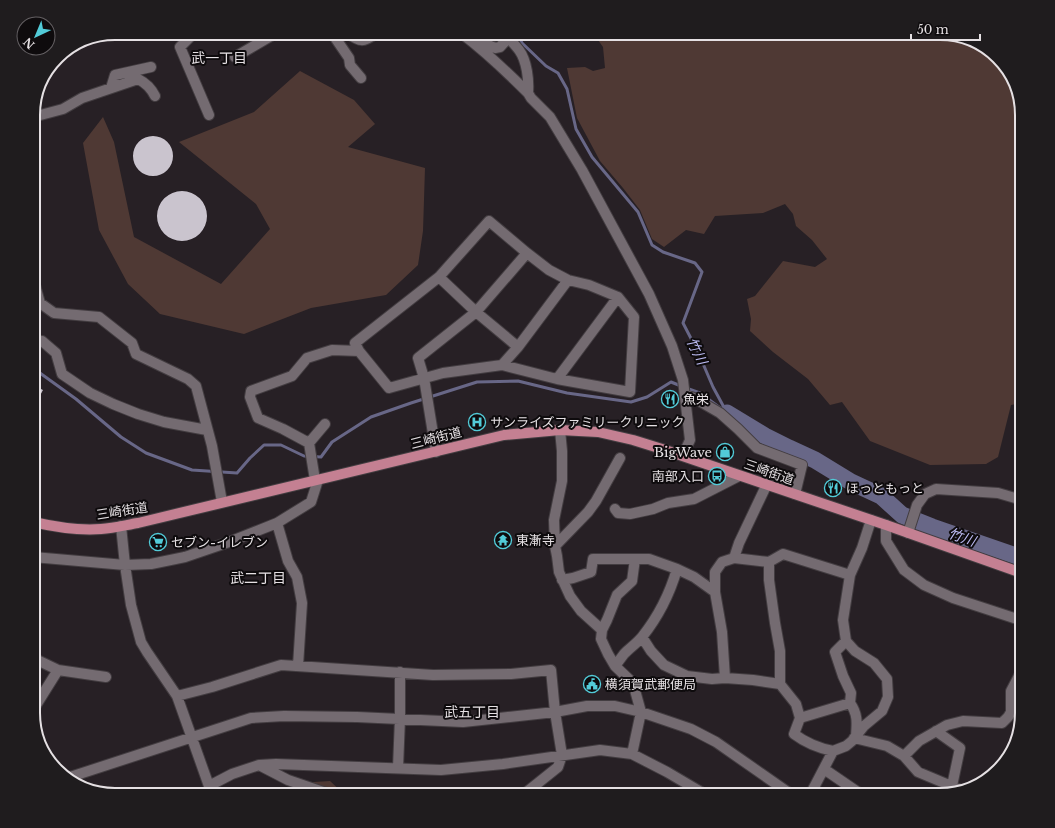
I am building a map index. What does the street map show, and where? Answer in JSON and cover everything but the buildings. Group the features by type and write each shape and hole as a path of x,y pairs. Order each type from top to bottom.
{"main road":[{"name":"三崎街道","path":"40,524 74,529 101,529 138,523 504,435 560,430 598,432 633,440 683,455 739,476 767,484 1015,571"}],"street":[{"path":"187,40 180,47 210,115"},
{"path":"235,57 264,40"},
{"path":"337,40 349,58 350,65 362,78"},
{"path":"471,40 528,93 550,117 582,170 650,294 672,346 683,380 690,440 683,455"},
{"path":"476,44 484,43 495,48 500,47 507,40"},
{"path":"513,40 524,60 529,81 528,93"},
{"path":"111,88 116,75 151,67"},
{"path":"40,115 63,109 82,98 138,79 145,82 152,89 155,96"},
{"path":"489,221 527,253 549,270 568,280 589,284 618,297 634,317 630,392 557,379 502,365 442,373 389,388 359,351 355,343 439,277 489,221"},
{"path":"436,452 429,403 418,358 476,312 527,253"},
{"path":"439,277 476,312 518,347"},
{"path":"502,365 518,347 568,280"},
{"path":"557,379 618,297"},
{"path":"40,303 54,313 99,317 132,343 136,354 188,379 196,386 212,446 222,502"},
{"path":"42,341 56,353 62,374 90,393 138,414 164,422 207,430"},
{"path":"40,558 124,565 151,564 185,557 229,542 277,523 312,502 317,480 309,443 283,428 258,418 250,397 251,392 292,376 307,358 332,350 359,351"},
{"path":"685,395 694,398 720,414 757,448 802,465 795,494"},
{"path":"309,443 325,424"},
{"path":"560,430 562,481 554,520 555,546 559,572 570,596 581,611 602,630"},
{"path":"555,546 588,512 596,501 620,458"},
{"path":"615,509 618,513 630,514 694,499 739,476"},
{"path":"734,558 738,543 767,484"},
{"path":"908,533 917,505 925,494 936,489 998,493 1015,498"},
{"path":"769,562 769,580 780,651 780,684 796,704 800,718 794,734 804,742 833,751 846,746 864,726 882,711 888,697 887,679 874,663 855,652 846,641 843,620 850,575 862,548 871,520"},
{"path":"277,523 288,561 298,577 302,603 298,666"},
{"path":"886,525 886,541 904,570 924,585 953,598 1015,618"},
{"path":"121,526 124,565 131,604 141,642 146,652 177,696 209,786 232,774 259,765 276,764 441,770 503,764 600,750 632,754 694,788"},
{"path":"725,678 722,632 715,592 715,572 722,562 734,558 769,562 783,554 850,575"},
{"path":"562,580 591,572 593,559 650,559 694,577 715,592"},
{"path":"632,754 642,712 633,683 615,666 601,639 602,630 617,595 632,581 635,559"},
{"path":"615,666 642,637 661,608 671,588 677,569"},
{"path":"642,637 651,650 664,664 687,676 712,679 725,678 753,680 780,684"},
{"path":"846,641 835,652 843,676 851,692 850,704 853,707 857,720 855,737"},
{"path":"40,661 58,670 106,677"},
{"path":"177,696 212,687 282,665 465,676 511,674 551,670 554,712 562,755 558,767 532,788"},
{"path":"40,699 58,670"},
{"path":"398,768 400,672"},
{"path":"904,756 919,741 947,725 963,721 1002,723 1011,712 1011,691 1015,683"},
{"path":"800,718 850,704"},
{"path":"74,776 250,718 284,716 357,717 463,722 554,712 587,706 615,706 642,712 691,729 716,742 782,788"},
{"path":"936,731 960,748 956,787"},
{"path":"855,737 887,746 904,756 918,772 954,787"},
{"path":"814,788 833,751"},
{"path":"259,765 288,780 311,788"},
{"path":"824,769 852,788"}],"shaded area":[{"path":"598,40 940,40 960,43 973,48 986,55 1000,69 1011,91 1015,110 1015,404 1011,405 998,457 986,464 930,465 870,441 842,402 830,405 808,379 773,352 750,331 751,319 747,299 755,296 783,261 815,267 827,259 812,240 796,226 793,214 785,204 763,213 715,216 704,234 686,230 664,247 652,239 640,210 600,161 577,118 567,68 585,67 593,71 605,68 603,47"},
{"path":"300,71 354,100 375,124 348,147 425,168 423,231 418,265 386,295 311,308 244,334 160,314 128,284 99,230 83,143 103,117 114,142 134,237 221,284 270,229 256,204 179,142 254,112"},
{"path":"330,781 338,788 297,788 298,783"}],"waterway":[{"name":"竹川","path":"521,40 546,66 558,73 567,89 576,129 592,157 638,212 652,245 663,252 695,263 702,272 683,323 726,411"},
{"path":"40,373 76,399 121,437 146,453 192,470 237,473 264,445 281,445 304,456 321,457 332,442 371,417 477,382 518,381 567,393 631,402 647,397 671,382 681,386"},
{"path":"686,388 700,393 727,413"},
{"name":"竹川","path":"727,413 765,436 815,460 851,482 881,496 902,515 1015,556"}],"place":[{"name":"魚栄","path":"670,399"},
{"name":"サンライズファミリークリニック","path":"477,422"},
{"name":"BigWave","path":"725,452"},
{"name":"南部入口","path":"717,476"},
{"name":"ほっともっと","path":"833,488"},
{"name":"東漸寺","path":"503,540"},
{"name":"セブン-イレブン","path":"158,542"},
{"name":"横須賀武郵便局","path":"592,684"}],"district":[{"name":"武一丁目","path":"219,58"},
{"name":"武二丁目","path":"258,578"},
{"name":"武五丁目","path":"472,712"}]}
